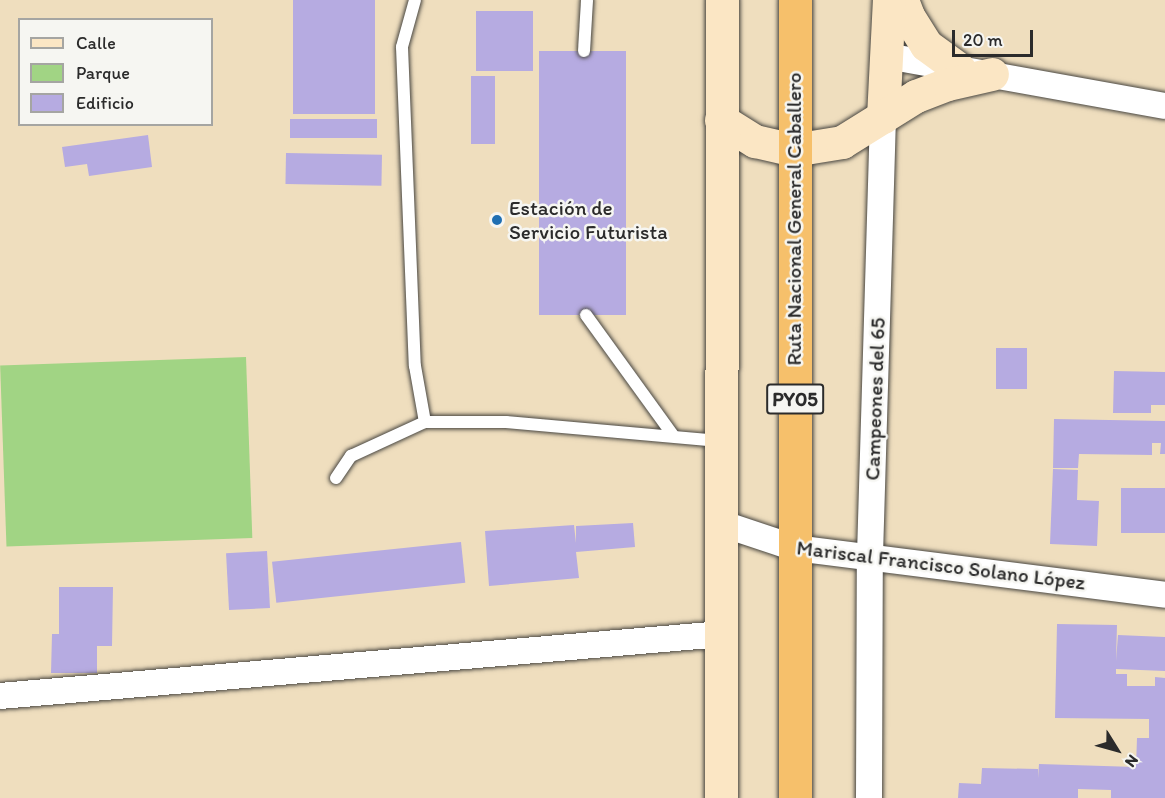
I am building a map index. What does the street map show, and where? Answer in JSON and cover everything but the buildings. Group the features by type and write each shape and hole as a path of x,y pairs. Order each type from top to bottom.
{"highway":[{"name":"Ruta Nacional General Caballero","path":"795,0 795,798"}],"street":[{"path":"721,798 722,0"},
{"name":"Campeones del 65","path":"870,798 870,555 883,117 889,0"},
{"path":"902,0 908,16 926,45 958,69"},
{"path":"887,56 1165,106"},
{"path":"721,120 755,141 794,150 842,142 916,96 948,84 992,74"},
{"name":"Mariscal Francisco Solano López","path":"720,523 795,548 870,555 1165,595"},
{"path":"0,696 721,634"}],"lane":[{"path":"415,0 411,7 402,47 415,366 425,422"},
{"path":"584,51 586,0"},
{"path":"586,315 672,434"},
{"path":"336,478 351,456 425,422 506,422 672,434 720,441"}],"green space":[{"path":"246,357 252,538 6,546 0,366"}],"place":[{"name":"Estación de Servicio Futurista","path":"497,220"}]}
